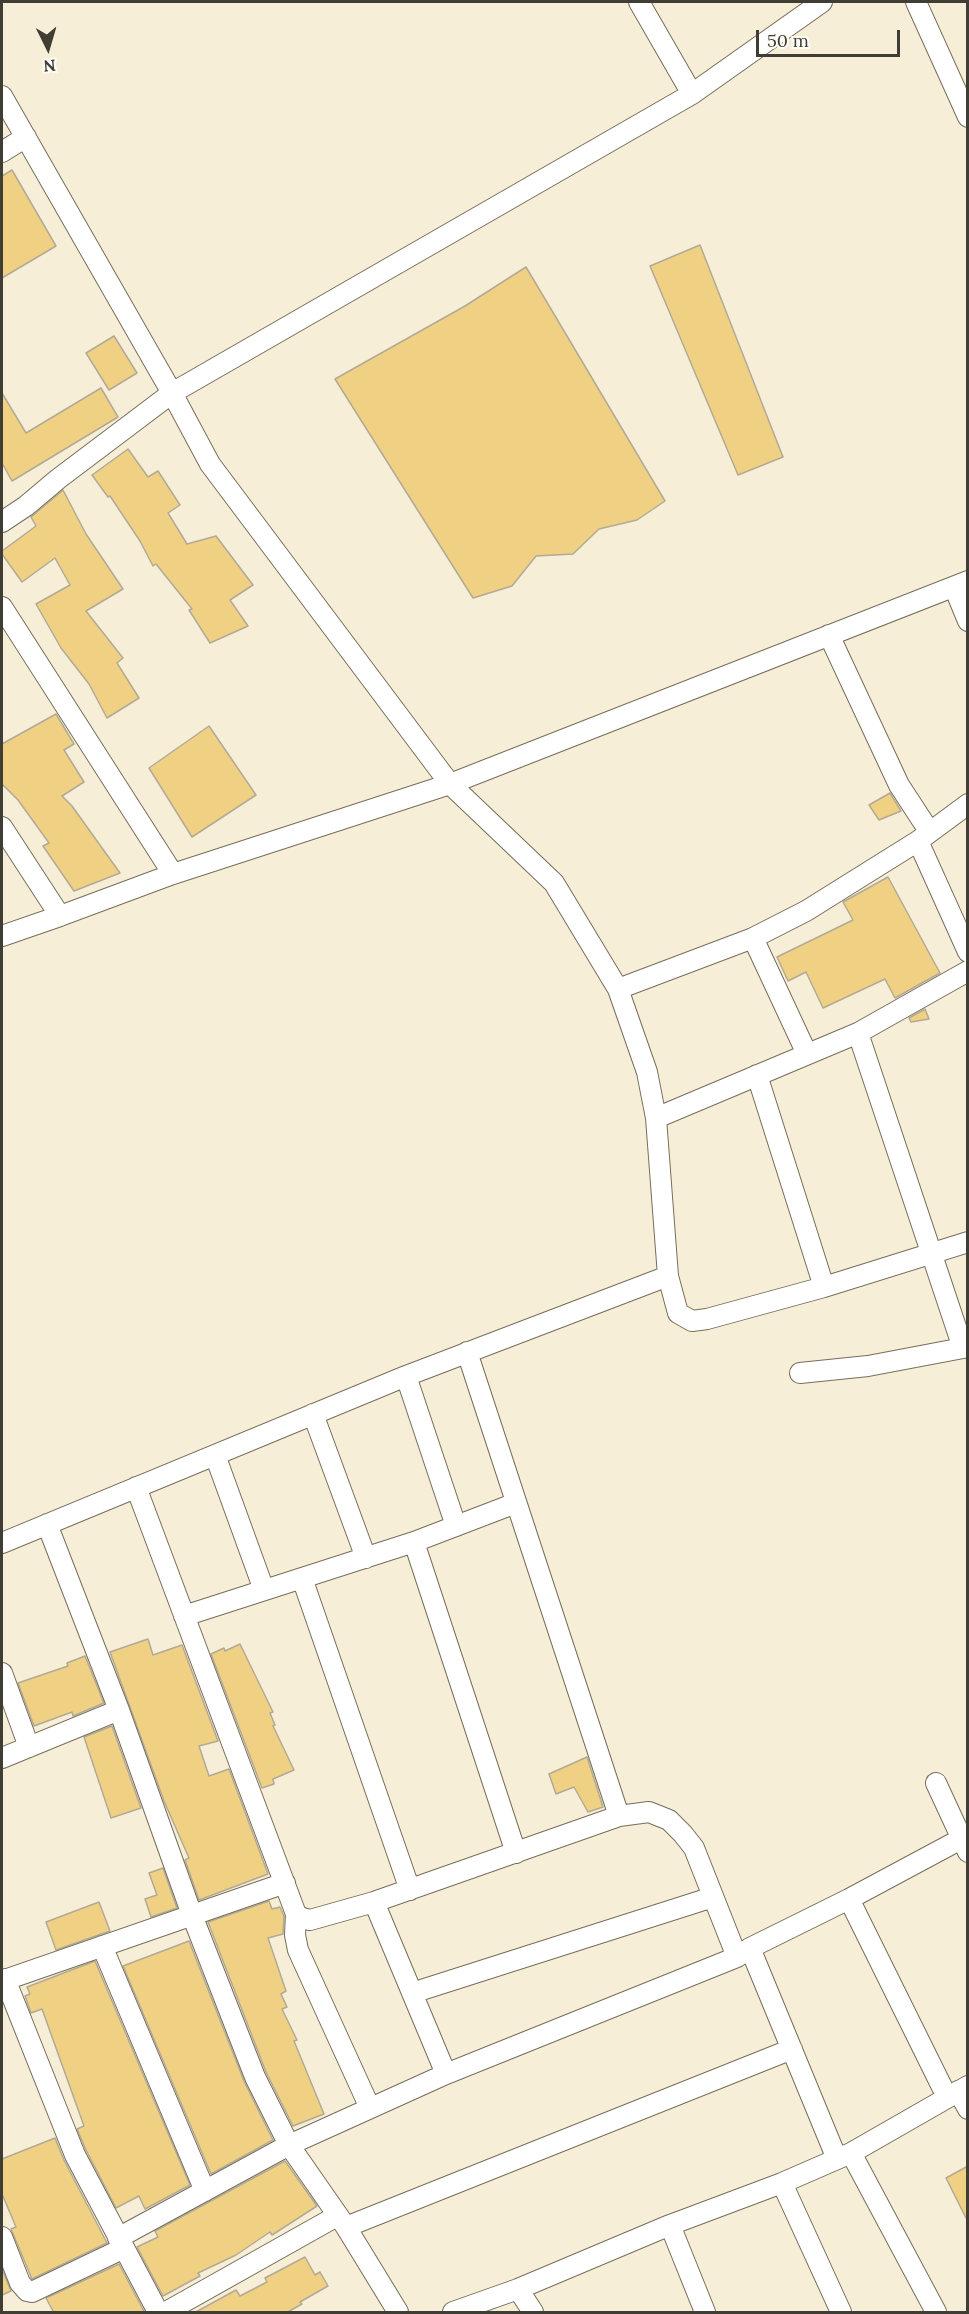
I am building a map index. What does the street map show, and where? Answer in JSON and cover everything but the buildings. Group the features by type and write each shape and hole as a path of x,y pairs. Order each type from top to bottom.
{"street":[{"path":"639,2 692,94"},
{"path":"4,514 26,506 172,393 692,94 822,2"},
{"path":"916,2 968,117"},
{"path":"2,96 172,393 210,464 450,784 554,884 618,988 647,1072 656,1118 668,1276 678,1313 692,1321 824,1287 968,1242"},
{"path":"2,152 26,137"},
{"path":"2,936 173,874 450,784 961,584 968,621"},
{"path":"2,607 173,874"},
{"path":"829,635 923,836 968,952"},
{"path":"618,988 753,938 806,911 923,836 968,804"},
{"path":"2,827 60,916"},
{"path":"753,938 807,1054"},
{"path":"656,1118 858,1033 968,971"},
{"path":"800,1373 868,1366 965,1348 931,1255 858,1033"},
{"path":"757,1075 824,1287"},
{"path":"2,1543 406,1376 668,1276"},
{"path":"467,1352 619,1816"},
{"path":"406,1376 456,1526"},
{"path":"313,1414 366,1557"},
{"path":"215,1455 264,1590"},
{"path":"136,1487 296,1914 295,1935 298,1950 370,2108"},
{"path":"184,1616 414,1542 516,1503"},
{"path":"47,1524 119,1710 192,1915 255,2077 289,2145 342,2222 398,2313"},
{"path":"414,1542 516,1853"},
{"path":"302,1578 410,1890"},
{"path":"2,1673 29,1747"},
{"path":"2,1758 119,1710"},
{"path":"2,2237 20,2283 27,2291 32,2292 289,2145 446,2074 743,1952 849,1899 963,1836 936,1783"},
{"path":"296,1914 310,1920 374,1902 619,1816 649,1812 669,1820 694,1848 713,1897 743,1952 844,2156 936,2313"},
{"path":"158,2313 75,2155 3,1980 285,1883"},
{"path":"412,1993 713,1897"},
{"path":"849,1899 968,2109"},
{"path":"374,1902 446,2074"},
{"path":"102,1946 205,2191"},
{"path":"166,2313 342,2222 792,2049"},
{"path":"453,2313 518,2289 669,2225 782,2183 844,2156 958,2092"},
{"path":"782,2183 841,2313"},
{"path":"669,2225 705,2313"},
{"path":"518,2289 533,2313"}]}
